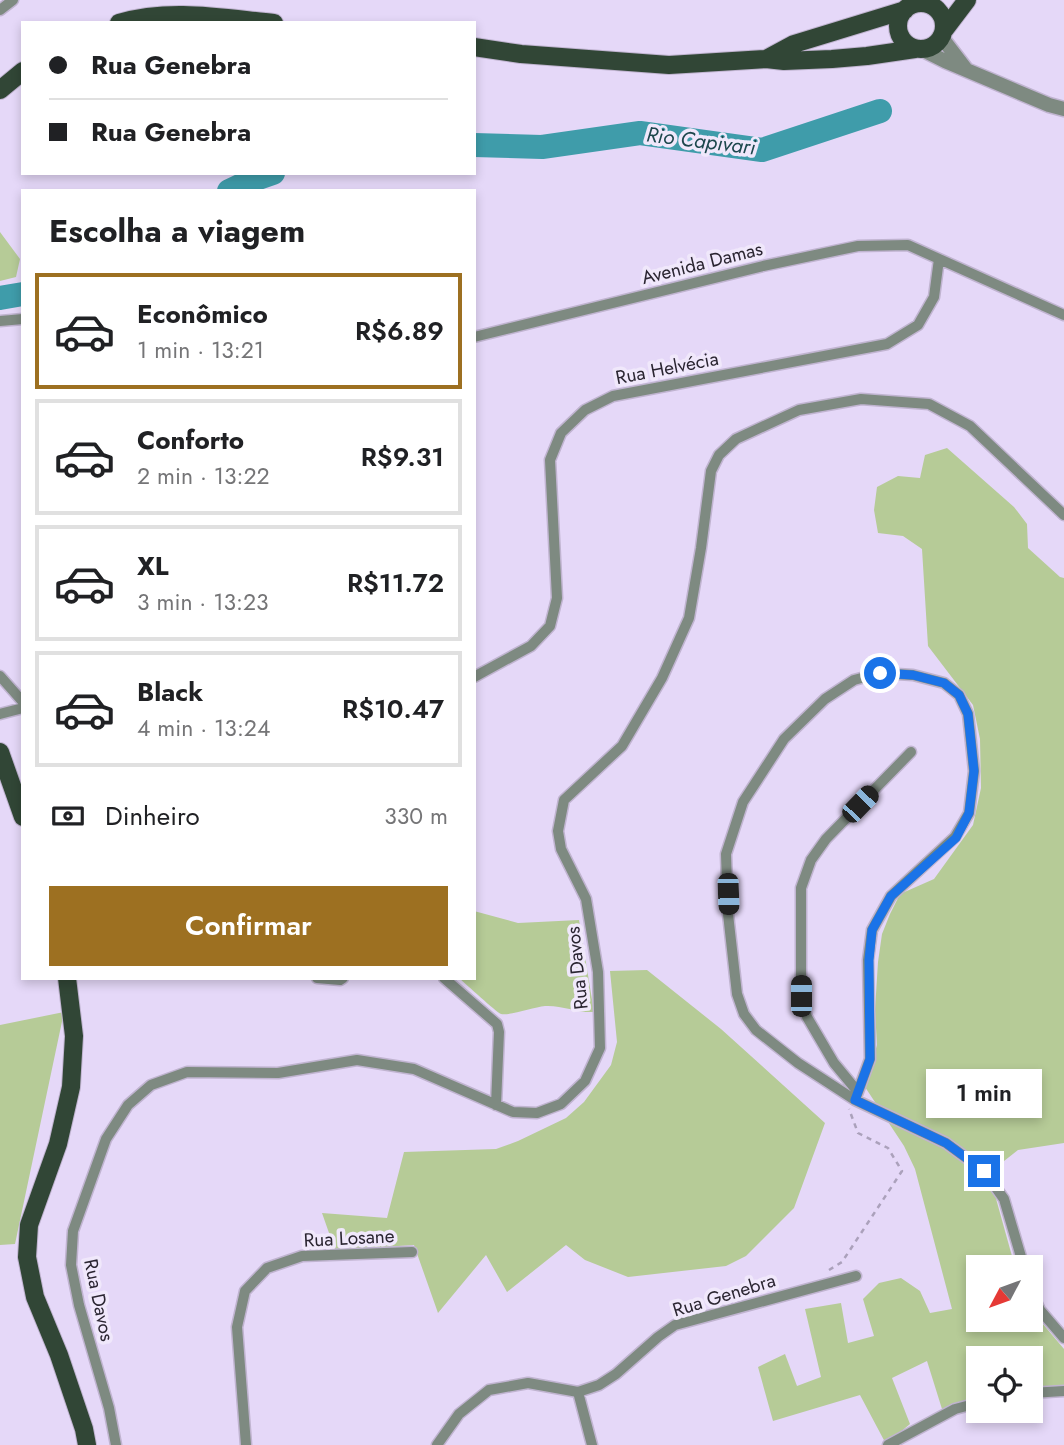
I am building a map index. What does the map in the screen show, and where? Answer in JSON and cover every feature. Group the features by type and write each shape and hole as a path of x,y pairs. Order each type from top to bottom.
{"main road":[{"path":"476,47 521,54 669,65 867,56 934,46 967,0"},
{"path":"766,60 794,44 927,1 939,11 944,20 943,34"},
{"path":"905,10 900,16 899,32 908,46 919,50"},
{"path":"125,21 138,17 185,14 254,21"},
{"path":"0,90 21,73"},
{"path":"0,752 21,811"},
{"path":"67,980 74,1035 71,1087 58,1144 29,1224 27,1257 35,1297 85,1429 87,1445"}],"street":[{"path":"0,10 13,0"},
{"path":"943,34 966,69"},
{"path":"919,50 1064,109"},
{"name":"Avenida Damas","path":"476,337 763,266 858,246 908,245 1064,315"},
{"name":"Rua Helvécia","path":"476,676 531,646 550,626 557,598 550,460 561,433 584,410 613,396 887,344 918,325 934,298 939,259"},
{"path":"0,321 21,319"},
{"name":"Rua Davos","path":"116,1445 109,1408 79,1305 71,1265 73,1231 106,1139 128,1105 151,1085 187,1072 278,1073 357,1060 414,1069 513,1112 537,1113 561,1104 585,1081 600,1048 598,972 586,899 561,849 558,831 564,800 622,746 662,678 690,618 711,471 719,455 736,439 799,410 861,399 929,404 970,426 1064,515"},
{"path":"856,1096 870,1059 869,960 872,930 891,896 956,838 969,813 974,771 968,714 959,695 944,683 913,675 880,673 854,680 825,699 783,739 743,802 726,854 728,914 737,994 744,1014 756,1030 798,1063 844,1093 856,1096 946,1143 984,1171 1004,1199 1020,1255"},
{"path":"0,676 21,700"},
{"path":"0,714 21,709"},
{"path":"856,1096 807,1017 801,996 801,888 811,860 826,839 911,752"},
{"path":"446,980 497,1024 496,1105"},
{"name":"Rua Losane","path":"246,1445 237,1327 245,1291 267,1268 302,1256 412,1252"},
{"name":"Rua Genebra","path":"579,1392 599,1385 616,1374 675,1325 856,1276"},
{"path":"1043,1314 1064,1338"},
{"path":"437,1445 459,1414 489,1390 528,1383 579,1392 592,1445"},
{"path":"1043,1392 1064,1391"},
{"path":"888,1445 966,1406"}],"path":[{"path":"820,1277 842,1262 902,1171 888,1148 858,1133 844,1093"}],"green space":[{"path":"0,232 20,259 16,277 0,281"},
{"path":"947,448 1014,507 1027,524 1028,548 1064,578 1064,1143 1018,1150 999,1165 995,1195 1012,1255 966,1255 966,1332 1043,1332 1043,1324 1064,1349 1064,1389 1043,1390 1043,1346 966,1346 966,1403 942,1409 927,1361 892,1378 910,1424 886,1444 860,1395 773,1421 758,1367 785,1354 797,1386 821,1377 805,1309 841,1303 848,1343 874,1336 863,1299 879,1283 901,1278 920,1291 930,1313 952,1309 915,1169 904,1146 865,1087 877,1045 875,1010 882,934 900,894 934,879 973,825 981,788 980,739 973,705 928,646 922,549 903,536 878,533 874,510 877,487 898,476 920,478 925,455"},
{"path":"476,912 518,923 579,920 594,1012 545,1006 501,1014 461,980 476,980"},
{"path":"647,970 721,1029 825,1123 794,1208 746,1256 726,1266 628,1277 585,1260 566,1245 507,1292 486,1255 438,1313 414,1245 335,1250 322,1213 387,1218 404,1152 496,1149 566,1118 584,1102 611,1065 617,1042 610,971"},
{"path":"64,1012 15,1244 0,1245 0,1025"}],"waterway":[{"name":"Rio Capivari","path":"476,145 542,147 640,133 762,150 880,111"},
{"name":"Rio Capivari","path":"233,189 267,175"},
{"name":"Rio Capivari","path":"0,298 21,294"}],"route":[{"path":"880,673 913,675 944,683 959,695 968,714 974,771 969,813 956,838 891,896 872,930 869,960 870,1059 855,1100 946,1143 984,1171"}]}
